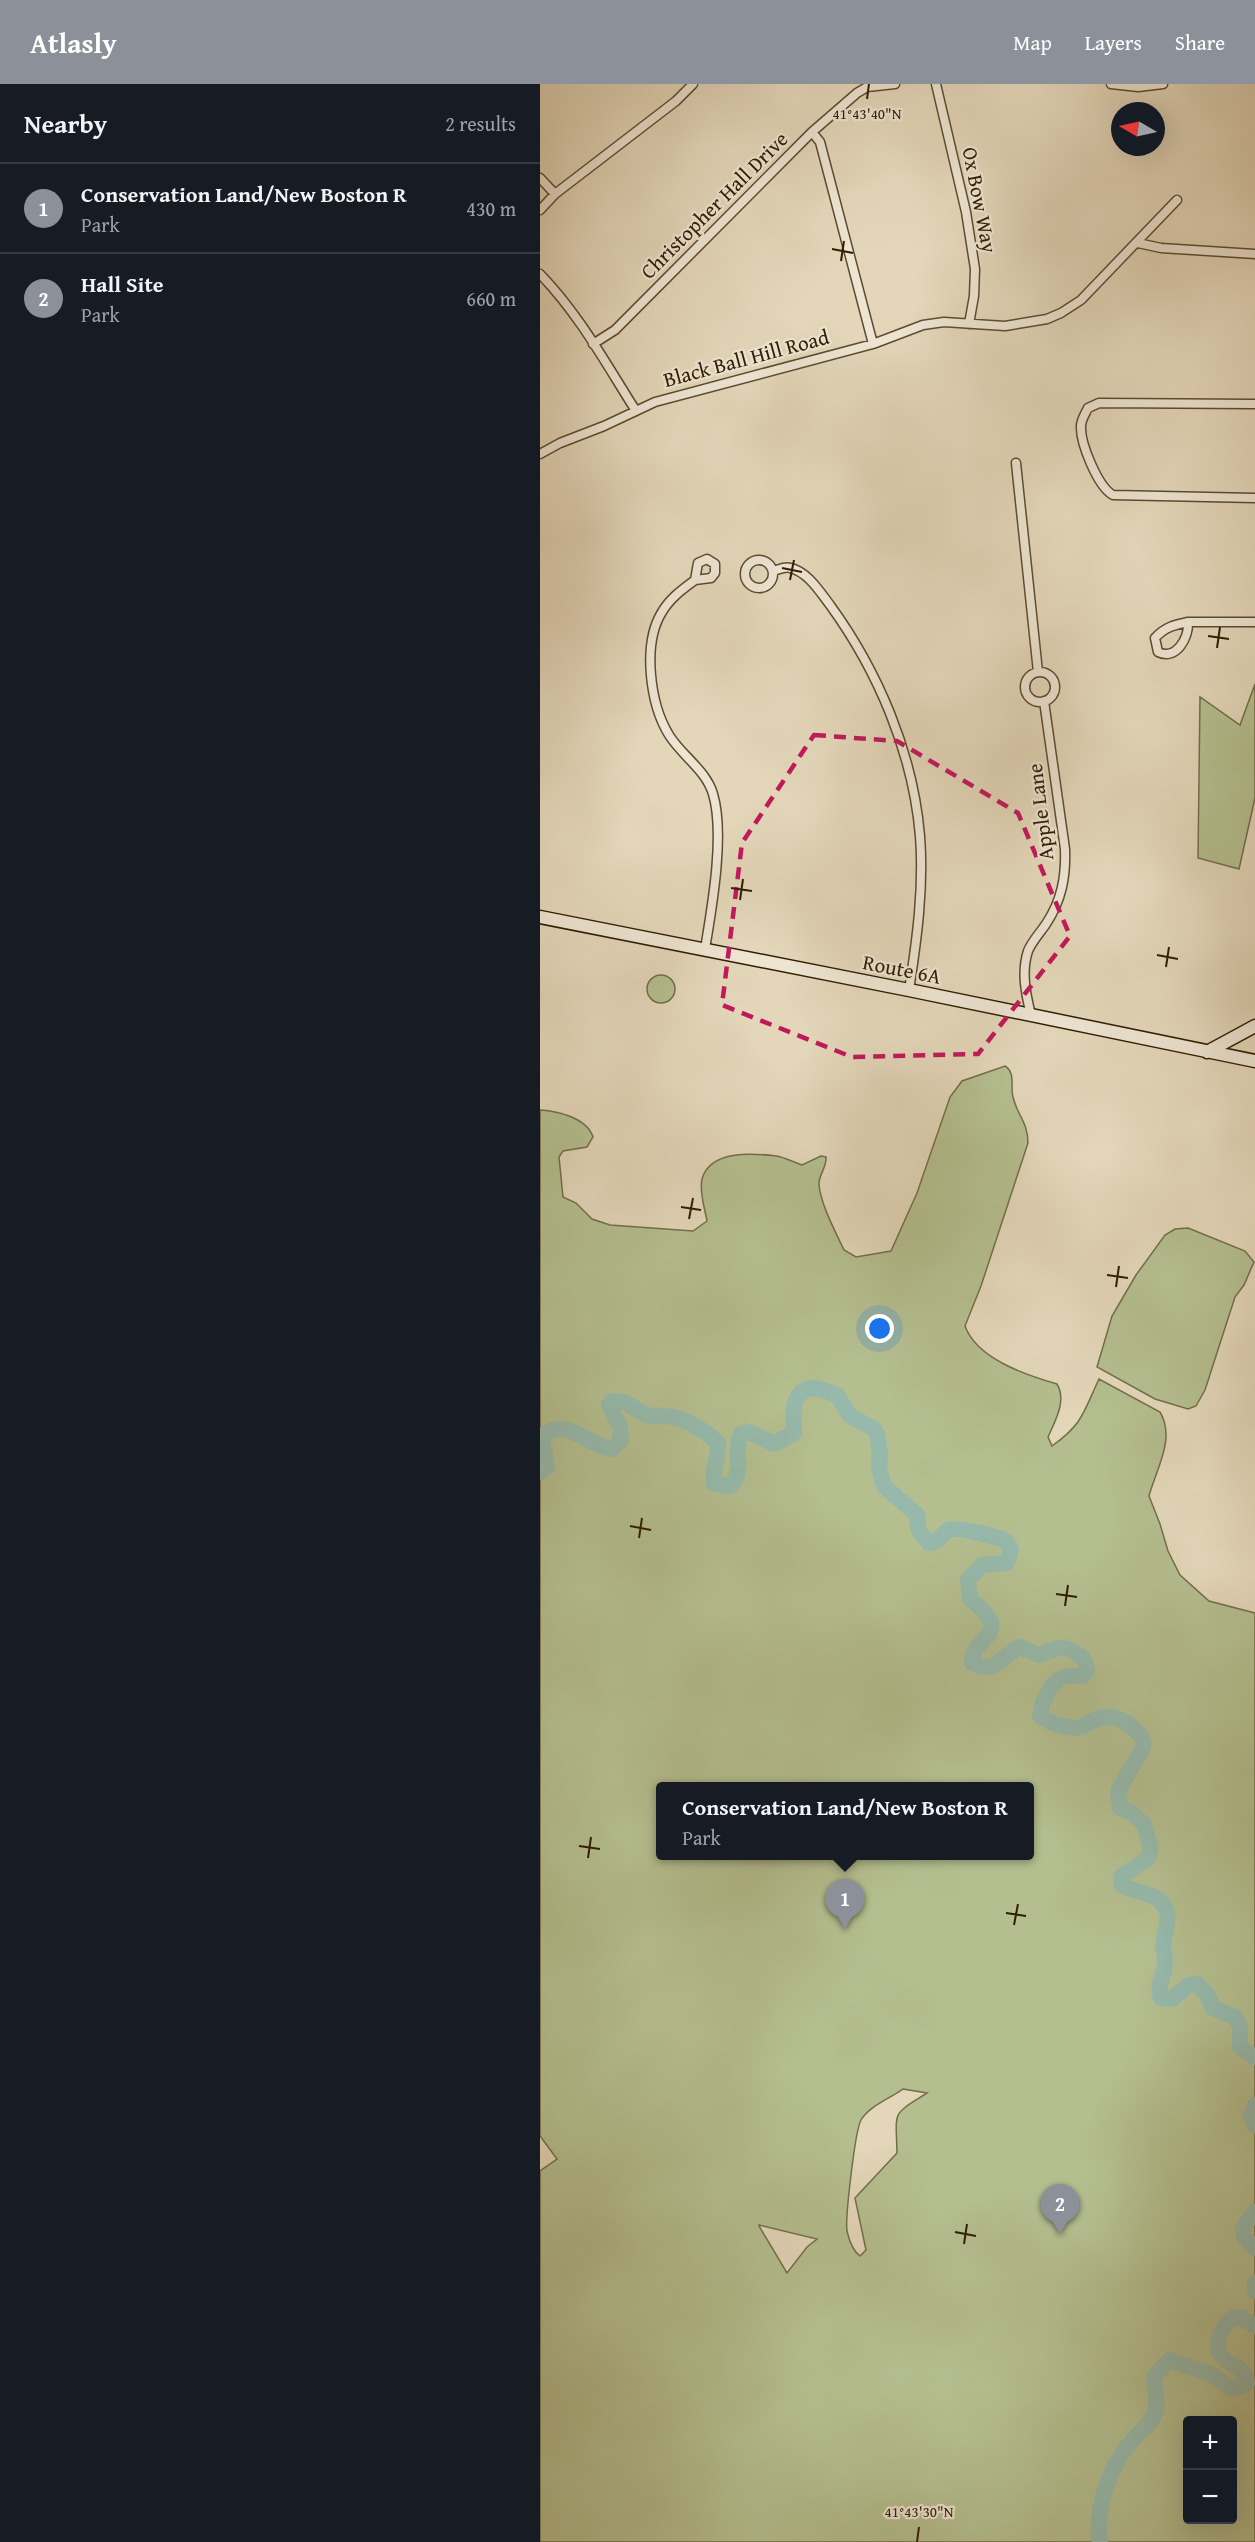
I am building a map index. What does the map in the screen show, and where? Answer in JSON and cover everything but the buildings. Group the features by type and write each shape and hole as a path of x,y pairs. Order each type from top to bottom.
{"main road":[{"name":"Route 6A","path":"540,917 1255,1061"},
{"path":"1207,1052 1255,1026"}],"street":[{"path":"540,210 555,194 676,101 693,84"},
{"name":"Christopher Hall Drive","path":"593,344 615,330 812,132 861,89 895,84"},
{"name":"Ox Bow Way","path":"937,84 966,212 975,269 974,296 969,324"},
{"path":"1111,84 1138,87 1163,84"},
{"path":"812,132 820,142 873,344"},
{"path":"540,178 555,194"},
{"name":"Black Ball Hill Road","path":"540,454 655,402 873,344 936,323 1022,325 1061,313 1081,300 1138,243 1176,200"},
{"path":"1138,243 1161,248 1255,254"},
{"path":"540,274 582,324 636,411"},
{"path":"1255,404 1100,403 1091,406 1086,411 1081,432 1102,488 1113,495 1255,498"},
{"path":"1016,463 1038,672 1026,680 1026,690 1030,698 1044,701"},
{"path":"773,571 790,568 801,573 818,589 877,683 900,744 912,791 920,847 921,882 909,990"},
{"path":"695,580 673,599 658,619 652,639 651,673 661,720 679,748 706,778 713,794 717,831 705,949"},
{"path":"1188,622 1255,622"},
{"name":"Apple Lane","path":"1031,1016 1025,991 1028,951 1057,905 1065,869 1065,849 1044,701 1055,691 1054,681 1048,673 1038,672"}],"highlighted area":[{"path":"814,735 897,741 1018,813 1070,936 978,1054 852,1057 722,1005 742,843"}],"green space":[{"path":"1255,684 1255,798 1239,869 1198,858 1200,697 1240,725"},
{"path":"661,975 671,979 675,989 671,999 661,1003 651,999 647,989 651,979"},
{"path":"1005,1066 1012,1076 1012,1093 1026,1129 1028,1143 981,1286 965,1326 971,1338 991,1356 1031,1376 1057,1384 1061,1397 1057,1418 1048,1437 1052,1446 1076,1424 1099,1379 1160,1412 1166,1433 1165,1443 1149,1496 1168,1551 1180,1575 1209,1601 1255,1613 1255,2542 540,2542 540,2171 557,2159 540,2136 540,1110 571,1117 590,1130 593,1137 587,1147 563,1151 559,1157 563,1197 576,1203 592,1219 610,1225 693,1231 707,1221 701,1184 706,1170 714,1163 723,1158 744,1154 779,1157 802,1165 821,1156 826,1157 819,1184 822,1200 844,1250 856,1257 891,1251 917,1193 950,1097 962,1081","holes":["903,2089 927,2093 901,2110 896,2128 897,2153 855,2198 866,2250 860,2256 850,2242 847,2223 851,2175 861,2120 869,2111","759,2225 817,2239 807,2247 787,2273"]},
{"path":"1188,1228 1245,1251 1254,1262 1244,1285 1235,1297 1205,1390 1196,1406 1188,1409 1155,1399 1097,1367 1112,1316 1136,1275 1165,1235 1175,1229"}],"waterway":[{"path":"540,1472 547,1467 542,1436 552,1431 561,1429 570,1431 613,1449 621,1440 620,1427 609,1405 612,1401 617,1401 626,1403 646,1415 680,1419 707,1433 718,1443 714,1484 730,1486 737,1475 741,1434 749,1432 774,1444 794,1433 796,1399 805,1390 813,1388 837,1395 850,1416 873,1428 877,1434 879,1467 884,1486 917,1515 919,1530 929,1543 953,1529 975,1532 1007,1542 1011,1550 1007,1563 982,1565 968,1580 970,1599 984,1611 991,1628 989,1634 978,1646 972,1663 993,1666 1020,1647 1039,1655 1060,1648 1069,1649 1083,1659 1087,1671 1082,1676 1064,1677 1057,1681 1049,1689 1040,1716 1057,1725 1075,1728 1104,1717 1120,1719 1142,1737 1143,1748 1119,1789 1118,1795 1120,1808 1132,1813 1144,1824 1151,1850 1148,1858 1122,1876 1121,1884 1153,1896 1165,1908 1168,1919 1163,1942 1165,1967 1160,1989 1161,1998 1172,1999 1189,1985 1197,1984 1207,1994 1213,2008 1235,2017 1240,2027 1240,2047 1255,2057"},
{"path":"1255,2105 1251,2117 1255,2125"},
{"path":"1255,2212 1243,2228 1244,2237 1255,2248"},
{"path":"1255,2283 1255,2291"},
{"path":"1100,2542 1099,2517 1110,2476 1123,2452 1149,2423 1156,2409 1154,2377 1169,2360 1211,2374 1231,2388 1240,2387 1247,2383 1245,2376 1241,2370 1219,2353 1220,2335 1225,2325 1234,2317 1242,2318 1255,2326"}],"place":[{"name":"Conservation Land/New Boston R","path":"845,1929"},
{"name":"Hall Site","path":"1060,2234"}]}
